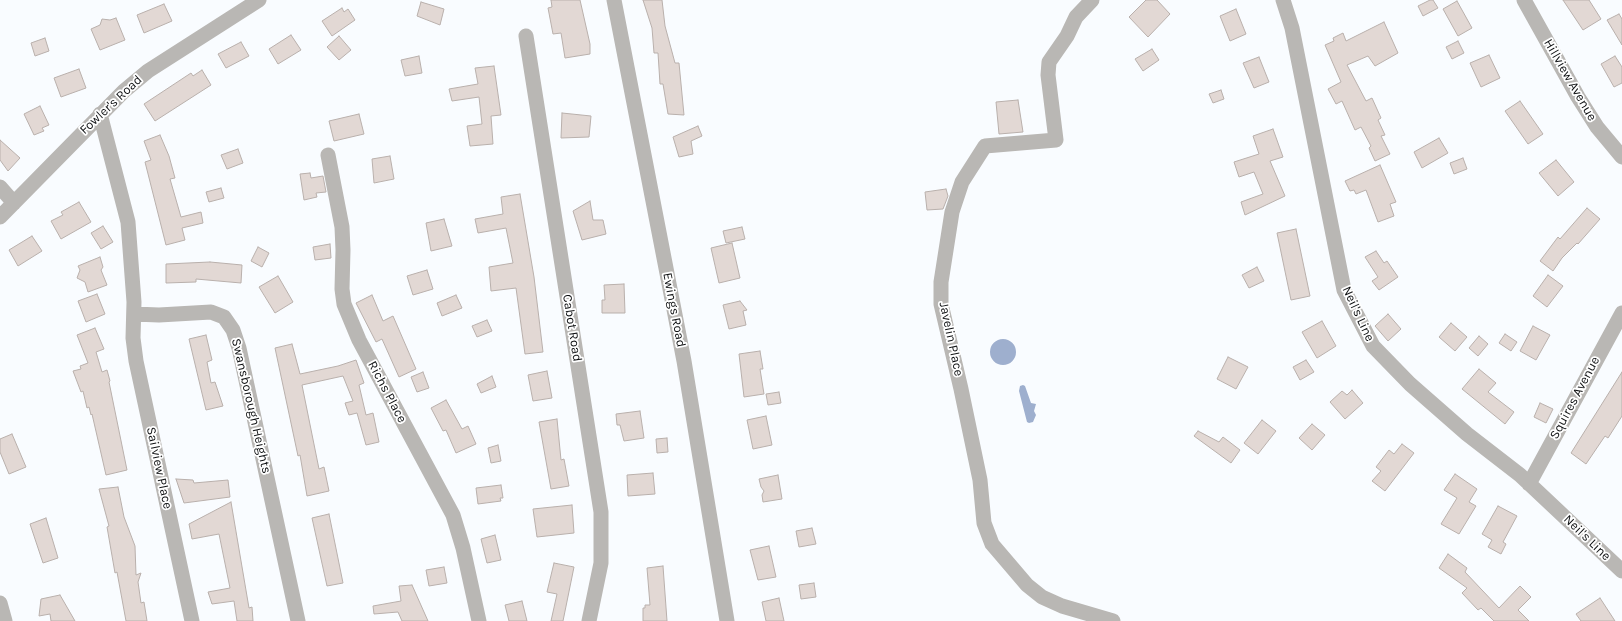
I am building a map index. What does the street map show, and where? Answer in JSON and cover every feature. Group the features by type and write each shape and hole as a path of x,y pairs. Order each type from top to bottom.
{"street":[{"name":"Fowler's Road","path":"0,217 124,91 148,71 259,0"},
{"name":"Ewings Road","path":"614,0 684,361 727,621"},
{"name":"Javelin Place","path":"1092,0 1076,16 1067,36 1050,62 1048,75 1056,140 985,146 962,182 952,212 941,282 941,304 962,390 980,480 984,524 992,544 1027,585 1042,597 1062,606 1113,621"},
{"name":"Neil's Line","path":"1283,0 1292,28 1344,290 1373,346 1410,384 1467,434 1529,484 1622,571"},
{"name":"Hillview Avenue","path":"1524,0 1588,113 1622,157"},
{"name":"Cabot Road","path":"526,36 601,512 601,563 589,621"},
{"path":"100,114 128,222 134,314"},
{"name":"Richs Place","path":"328,154 342,227 344,250 342,289 346,308 359,340 453,515 463,548 479,621"},
{"path":"0,187 14,202"},
{"name":"Swansborough Heights","path":"134,314 159,315 212,312 224,317 233,330 239,348 298,621"},
{"name":"Squires Avenue","path":"1529,484 1622,313"},
{"name":"Sailview Place","path":"134,314 133,338 138,374 192,621"},
{"path":"0,603 5,621"}],"water":[{"path":"1003,339 1012,343 1016,352 1012,361 1003,365 994,361 990,352 994,343"},
{"path":"1020,386 1025,386 1031,403 1036,404 1034,411 1036,415 1033,422 1029,423 1027,422 1019,391"}],"building":[{"path":"551,0 580,0 590,44 590,54 565,58 561,33 553,34 548,8 552,7"},
{"path":"643,0 662,0 665,26 675,63 679,63 684,115 668,114 663,84 660,84 658,53 654,53 652,28"},
{"path":"1146,0 1157,0 1170,14 1148,37 1129,17"},
{"path":"1433,0 1438,8 1423,16 1418,6"},
{"path":"1563,0 1589,0 1601,19 1583,30"},
{"path":"1457,1 1472,28 1458,36 1443,9"},
{"path":"421,2 444,9 440,25 417,16"},
{"path":"164,4 172,21 144,33 137,15"},
{"path":"342,8 344,12 348,9 355,20 332,36 322,21"},
{"path":"1236,9 1246,34 1230,41 1220,16"},
{"path":"1619,14 1622,19 1622,45 1607,20"},
{"path":"116,18 125,40 100,50 91,29 100,25 102,19 110,20"},
{"path":"1384,22 1398,53 1375,66 1368,56 1347,65 1366,101 1372,98 1381,118 1378,120 1385,135 1381,136 1390,154 1375,161 1369,148 1371,146 1361,127 1355,130 1342,101 1336,104 1328,89 1341,82 1325,45 1334,41 1333,38 1343,33 1346,41"},
{"path":"291,35 301,50 278,64 269,49"},
{"path":"339,36 351,50 339,60 327,47"},
{"path":"45,38 49,51 35,56 31,43"},
{"path":"1458,41 1464,53 1452,59 1446,47"},
{"path":"241,42 249,56 226,68 218,54"},
{"path":"1152,49 1159,60 1143,71 1135,59"},
{"path":"1489,55 1500,78 1481,87 1470,63"},
{"path":"419,56 422,73 405,76 401,60"},
{"path":"1615,56 1622,67 1622,83 1614,87 1601,64"},
{"path":"1259,57 1269,82 1254,88 1243,63"},
{"path":"494,66 501,115 491,116 493,144 470,146 467,126 482,124 479,97 452,101 449,89 478,84 475,68"},
{"path":"79,69 86,88 61,97 54,78"},
{"path":"202,70 211,85 155,121 144,104 191,73 193,76"},
{"path":"1221,90 1224,99 1213,103 1209,94"},
{"path":"1018,100 1023,132 999,134 996,102"},
{"path":"1520,101 1543,134 1528,144 1505,111"},
{"path":"40,106 49,125 42,128 44,131 34,135 24,114"},
{"path":"562,113 591,116 589,137 561,138"},
{"path":"359,114 364,134 334,141 329,121"},
{"path":"698,126 702,136 691,141 693,154 679,157 673,137"},
{"path":"1273,129 1283,157 1270,161 1285,196 1245,215 1241,202 1263,194 1254,172 1239,177 1234,162 1259,154 1253,136"},
{"path":"160,135 169,156 175,178 170,179 181,217 201,212 203,223 182,228 185,240 166,245 145,162 151,160 144,141"},
{"path":"1439,138 1448,153 1422,168 1414,152"},
{"path":"0,140 20,158 8,171 0,160"},
{"path":"238,149 243,163 227,169 221,155"},
{"path":"390,156 394,179 374,183 372,159"},
{"path":"1463,158 1467,169 1454,174 1450,163"},
{"path":"1556,160 1574,182 1558,196 1539,173"},
{"path":"1380,165 1396,202 1390,204 1394,216 1378,222 1366,190 1356,194 1354,190 1350,191 1345,181"},
{"path":"310,173 311,178 323,176 326,192 316,193 317,197 304,200 300,174"},
{"path":"221,188 224,198 209,202 206,192"},
{"path":"946,189 948,196 943,209 927,210 925,192"},
{"path":"520,194 534,277 543,352 525,354 516,288 491,291 489,267 513,263 506,228 478,233 475,219 503,214 501,197"},
{"path":"590,201 593,220 603,220 606,234 582,240 573,211"},
{"path":"79,202 91,222 61,239 51,221 63,215 61,212"},
{"path":"1587,208 1600,219 1578,244 1577,243 1562,258 1553,271 1540,261 1558,237 1560,239"},
{"path":"444,219 452,246 431,251 426,223"},
{"path":"103,226 113,242 101,249 91,233"},
{"path":"742,227 745,239 726,243 723,231"},
{"path":"1296,229 1310,296 1291,300 1277,233"},
{"path":"32,236 42,251 18,266 9,250"},
{"path":"732,243 740,278 719,283 711,248"},
{"path":"330,244 331,258 315,260 313,247"},
{"path":"258,247 269,253 262,267 251,261"},
{"path":"1376,251 1384,263 1387,261 1398,277 1379,290 1372,281 1378,277 1365,257"},
{"path":"100,257 103,267 101,270 107,285 88,292 85,282 77,278 80,270 78,266"},
{"path":"210,262 242,265 241,283 196,279 196,282 166,283 166,264"},
{"path":"1257,267 1264,281 1249,288 1242,275"},
{"path":"427,270 433,289 413,295 407,276"},
{"path":"1548,275 1563,286 1547,307 1533,296"},
{"path":"278,276 293,302 275,313 259,287"},
{"path":"624,284 625,313 602,313 602,300 605,300 604,285"},
{"path":"97,294 105,314 86,322 78,301"},
{"path":"372,295 383,321 393,316 416,369 399,377 382,339 376,342 356,303"},
{"path":"456,295 462,308 442,316 437,303"},
{"path":"740,301 747,310 743,311 746,325 729,329 723,305"},
{"path":"1388,314 1401,329 1388,341 1375,326"},
{"path":"487,320 492,331 477,337 472,326"},
{"path":"1322,321 1336,346 1317,358 1302,332"},
{"path":"1451,323 1467,337 1455,351 1439,337"},
{"path":"1533,326 1550,335 1536,360 1520,351"},
{"path":"95,328 104,349 96,352 102,372 107,370 110,381 127,470 106,475 92,414 91,415 89,407 87,408 83,391 81,392 73,371 81,369 80,366 88,363 77,335"},
{"path":"1505,334 1517,342 1511,351 1499,343"},
{"path":"206,335 212,360 207,362 211,383 215,382 223,406 206,410 189,339"},
{"path":"1479,336 1488,344 1478,356 1469,348"},
{"path":"292,344 300,374 338,366 356,360 364,383 359,385 366,415 373,413 379,442 366,445 357,413 349,415 345,403 353,401 343,376 302,385 319,469 324,467 329,491 307,496 300,455 298,456 275,348"},
{"path":"760,351 763,369 760,369 764,394 744,397 739,354"},
{"path":"1228,357 1248,367 1236,389 1217,379"},
{"path":"1306,360 1314,372 1300,380 1293,367"},
{"path":"1479,369 1496,383 1488,392 1514,412 1505,424 1462,389"},
{"path":"547,371 552,398 533,401 528,375"},
{"path":"423,372 429,388 417,392 411,377"},
{"path":"1622,372 1622,416 1608,438 1605,436 1586,464 1571,453"},
{"path":"492,376 496,387 481,393 477,384"},
{"path":"1352,390 1363,403 1345,419 1330,402 1342,391 1347,395"},
{"path":"779,392 781,403 768,405 766,394"},
{"path":"446,400 462,429 468,426 476,444 456,453 446,430 443,431 431,408"},
{"path":"1540,403 1553,409 1546,423 1534,417"},
{"path":"640,411 644,438 624,441 620,425 617,425 616,414"},
{"path":"766,416 772,445 753,449 747,420"},
{"path":"557,419 561,460 564,459 569,486 551,489 539,422"},
{"path":"1262,420 1276,431 1258,454 1244,443"},
{"path":"1312,424 1325,435 1312,450 1299,438"},
{"path":"1198,431 1219,442 1223,437 1240,450 1231,463 1194,436"},
{"path":"12,434 26,467 9,474 0,452 0,439"},
{"path":"667,438 668,452 657,453 656,439"},
{"path":"1402,444 1414,453 1385,491 1372,481 1381,471 1376,467 1389,450 1394,454"},
{"path":"498,445 501,461 491,463 488,448"},
{"path":"653,473 655,494 628,496 627,475"},
{"path":"1455,474 1477,489 1469,502 1476,506 1459,534 1441,524 1457,498 1444,490"},
{"path":"778,475 782,499 763,502 762,495 764,491 761,487 759,479"},
{"path":"176,479 193,480 194,483 228,480 230,497 184,503"},
{"path":"501,485 503,498 500,498 501,501 478,504 476,488"},
{"path":"118,487 124,517 135,546 136,575 141,573 138,582 141,603 144,602 147,621 126,621 117,572 115,573 107,527 109,526 99,489"},
{"path":"231,502 249,608 252,607 253,621 237,621 234,601 212,604 208,592 230,588 219,534 192,539 189,524"},
{"path":"572,505 574,533 537,537 533,509"},
{"path":"1498,506 1517,516 1503,542 1506,544 1501,554 1488,547 1492,540 1482,534"},
{"path":"329,514 343,583 327,586 312,518"},
{"path":"46,518 58,558 43,563 30,524"},
{"path":"812,528 816,544 799,547 796,531"},
{"path":"495,535 501,560 487,563 481,539"},
{"path":"769,546 776,577 758,580 750,550"},
{"path":"1448,554 1467,568 1465,572 1499,608 1520,586 1531,597 1518,610 1529,621 1494,621 1481,608 1478,610 1462,593 1467,588 1439,568"},
{"path":"554,563 574,567 563,621 551,621 557,594 547,592"},
{"path":"663,566 667,621 643,621 643,608 645,608 645,605 650,605 647,568"},
{"path":"444,567 447,583 429,586 426,570"},
{"path":"814,583 816,597 801,599 799,585"},
{"path":"412,585 428,621 402,621 398,612 374,614 373,606 401,601 399,586"},
{"path":"60,595 75,621 51,621 50,614 39,616 41,599"},
{"path":"779,598 784,621 766,621 762,602"},
{"path":"1600,598 1615,621 1581,621 1576,614"},
{"path":"522,601 527,621 509,621 505,605"}]}
